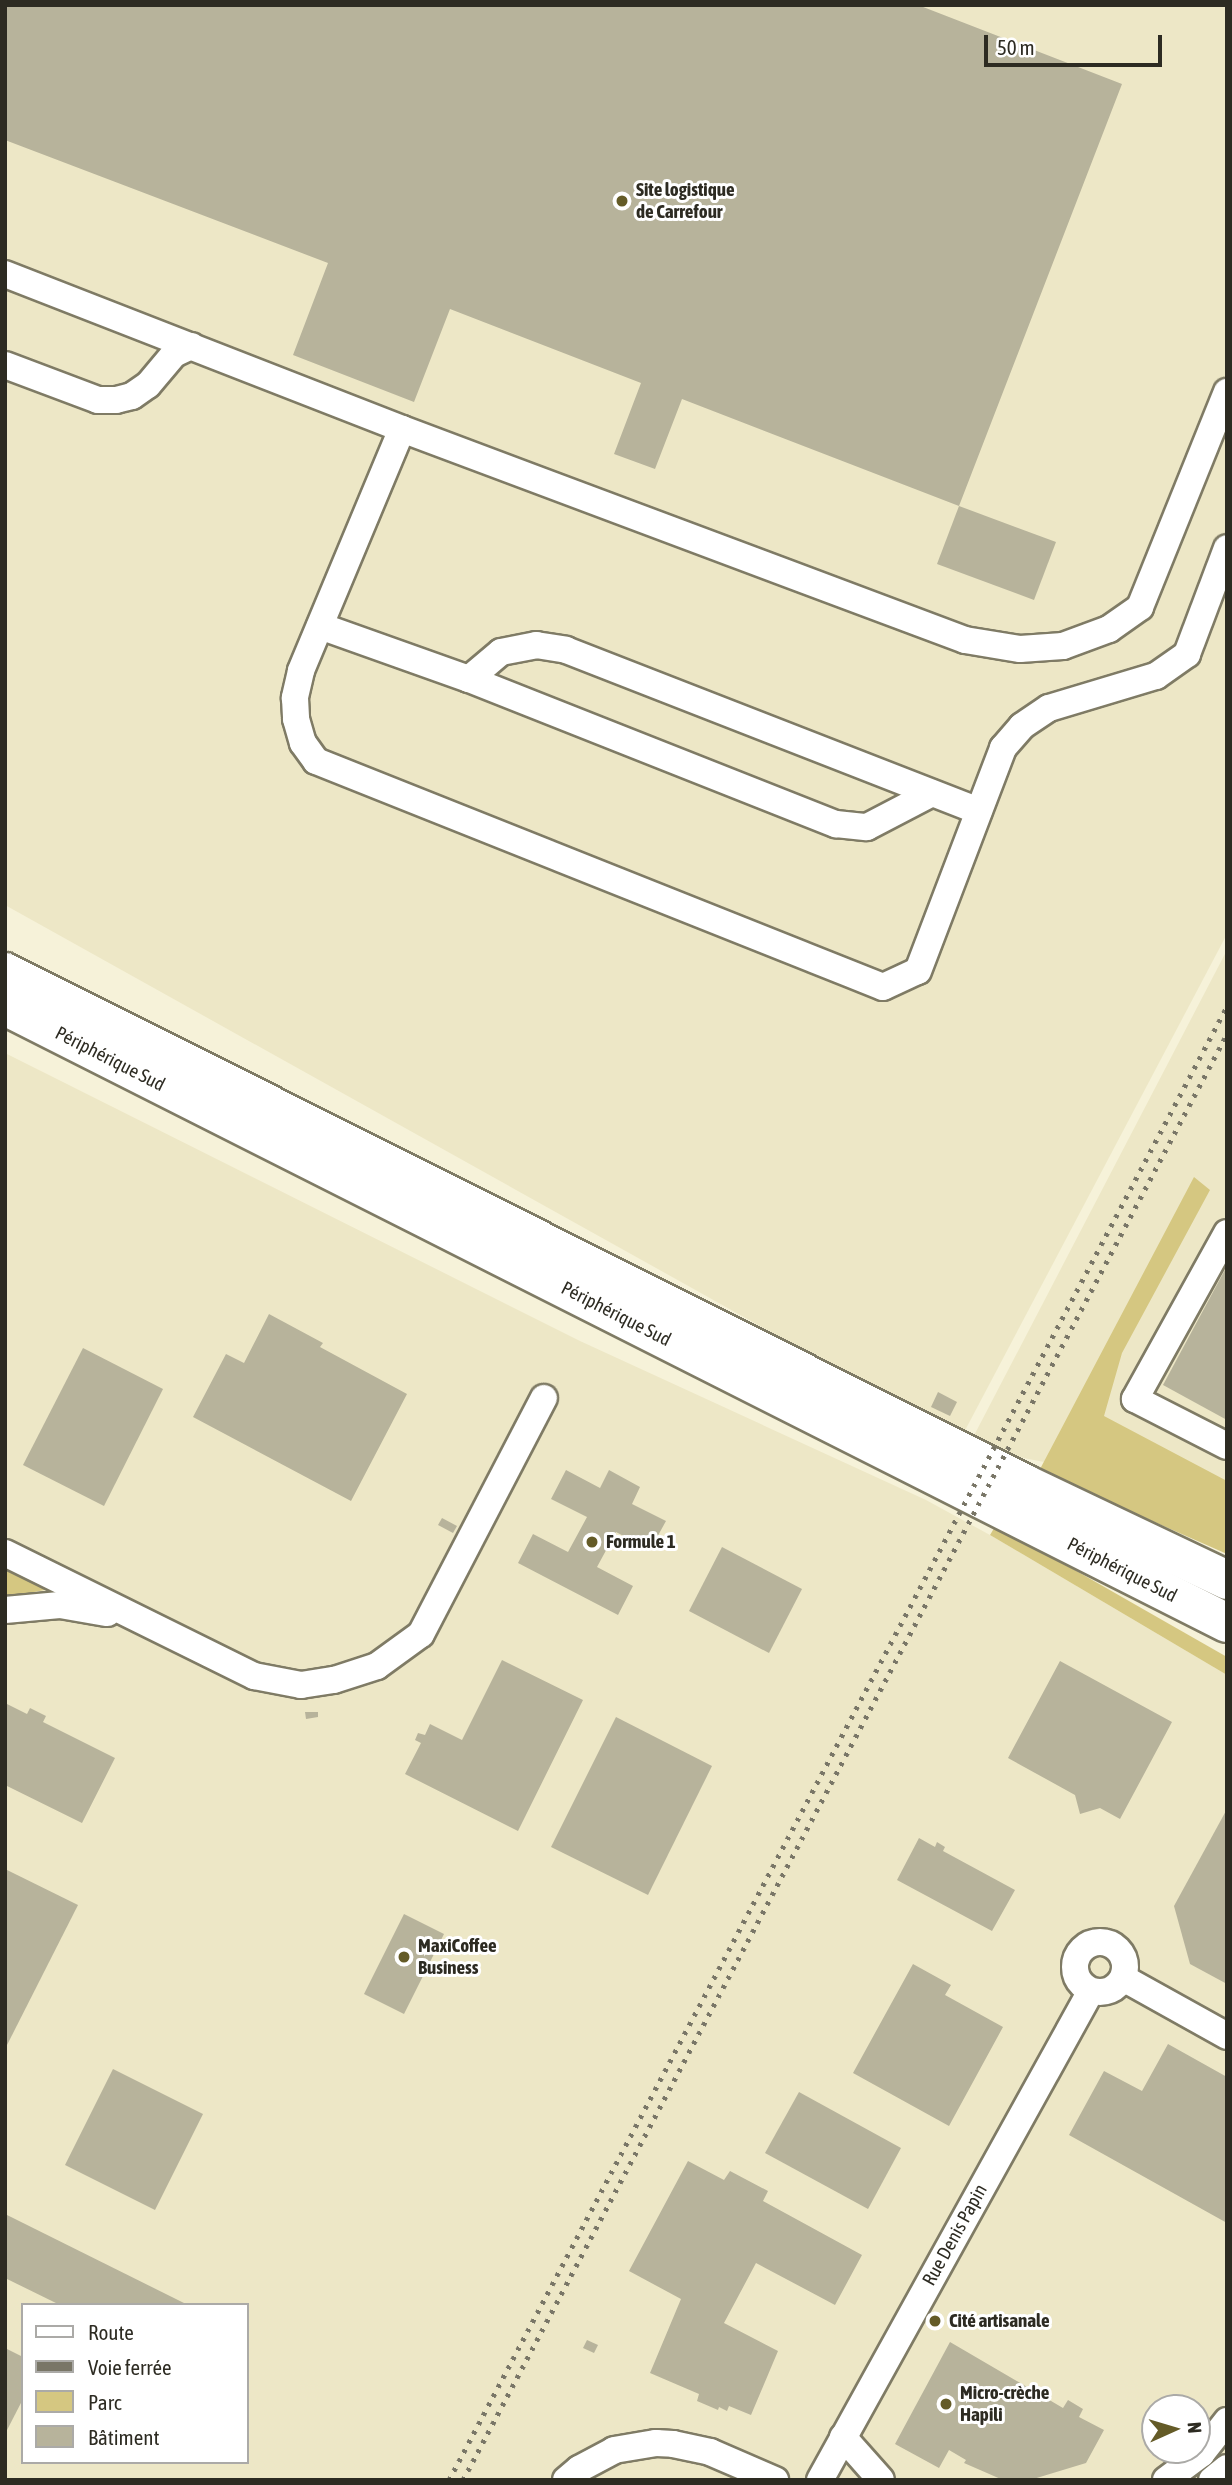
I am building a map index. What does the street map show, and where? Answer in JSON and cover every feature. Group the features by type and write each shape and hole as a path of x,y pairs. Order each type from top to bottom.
{"highway":[{"name":"Périphérique Sud","path":"5,972 1025,1484 1227,1580"},
{"name":"Périphérique Sud","path":"5,1006 1227,1623"}],"street":[{"path":"5,274 401,429 965,640 1020,649 1063,646 1109,629 1140,607 1227,392"},
{"path":"5,365 99,400 116,400 132,397 148,385 174,354 191,346"},
{"path":"401,429 301,671 295,698 296,719 303,743 316,761 883,987 918,971 1003,748 1022,726 1049,708 1156,676 1187,654 1227,548"},
{"path":"320,626 469,679 836,824 867,827 932,793"},
{"path":"469,679 500,652 536,645 566,650 979,811"},
{"path":"1227,1233 1135,1399 1227,1446"},
{"path":"5,1553 254,1676 301,1685 334,1680 377,1666 421,1634 544,1398"},
{"path":"5,1611 60,1605 136,1618"},
{"path":"1109,1944 1118,1949 1126,1968 1123,1978 1109,1991 1091,1991 1083,1986 1075,1969 1077,1959 1089,1945 1109,1944"},
{"path":"1123,1978 1227,2036"},
{"name":"Rue Denis Papin","path":"820,2480 1091,1991"},
{"path":"1166,2480 1202,2454 1227,2421"},
{"path":"843,2437 881,2480"},
{"path":"566,2480 579,2469 614,2451 656,2443 710,2452 775,2480"},
{"path":"1212,2480 1227,2468"}],"shaded area":[{"path":"5,5 1227,5 1227,934 961,1438 5,905"},
{"path":"1227,950 1227,1548 1044,1462 968,1447"},
{"path":"5,1053 580,1341 926,1500 1227,1675 1227,2480 5,2480"}],"green space":[{"path":"1194,1177 1210,1190 1122,1353 1104,1416 1227,1481 1227,1554 1039,1471"},
{"path":"996,1525 1227,1657 1227,1675 990,1535"},
{"path":"5,1568 44,1587 44,1590 5,1598"}],"building":[{"name":"Site logistique de Carrefour","path":"5,5 918,5 1122,84 959,506 682,399 655,469 614,454 641,383 450,309 414,402 293,355 328,263 5,140"},
{"path":"959,506 1056,542 1034,600 937,564"},
{"path":"1227,1266 1227,1420 1163,1385"},
{"path":"269,1314 323,1343 320,1347 407,1394 351,1501 193,1417 226,1354 244,1363"},
{"path":"83,1348 163,1389 104,1506 23,1465"},
{"path":"938,1392 957,1402 950,1416 931,1407"},
{"name":"Formule 1","path":"566,1470 600,1488 609,1470 640,1487 632,1504 666,1521 650,1550 616,1532 597,1567 633,1586 618,1615 518,1563 533,1534 568,1552 587,1517 551,1499"},
{"path":"442,1518 457,1526 453,1533 438,1525"},
{"path":"722,1547 802,1589 769,1653 689,1611"},
{"path":"502,1660 583,1700 518,1831 405,1774 421,1743 415,1740 418,1733 425,1735 430,1724 462,1740"},
{"path":"1060,1661 1172,1722 1120,1819 1100,1808 1080,1814 1075,1795 1008,1758"},
{"path":"5,1703 27,1714 30,1708 46,1716 43,1722 115,1758 82,1823 5,1785"},
{"path":"305,1712 318,1712 318,1717 306,1719"},
{"path":"616,1717 712,1766 648,1895 551,1847"},
{"path":"1227,1809 1227,1984 1190,1964 1174,1906"},
{"path":"919,1838 935,1847 937,1842 945,1847 943,1851 1015,1890 992,1931 897,1880"},
{"path":"5,1869 78,1905 5,2049"},
{"path":"404,1914 444,1934 404,2014 364,1994"},
{"path":"913,1964 951,1985 945,1995 1003,2027 949,2126 853,2073"},
{"path":"1168,2044 1227,2077 1227,2223 1069,2135 1104,2071 1142,2091"},
{"path":"113,2069 203,2114 155,2210 65,2165"},
{"path":"799,2092 901,2148 868,2209 765,2153"},
{"path":"688,2161 724,2180 730,2171 768,2191 763,2201 862,2255 835,2305 756,2263 724,2323 778,2351 751,2415 729,2406 727,2411 719,2407 718,2410 697,2401 699,2394 650,2373 681,2299 629,2271"},
{"path":"5,2214 184,2303 56,2303 5,2278"},
{"name":"Cité artisanale","path":"932,2312 943,2319 937,2329 926,2323"},
{"path":"587,2340 598,2345 594,2353 583,2348"},
{"path":"950,2342 1063,2408 1068,2400 1083,2409 1079,2417 1104,2430 1086,2463 1030,2480 1003,2480 964,2463 966,2460 949,2450 939,2468 895,2444"},
{"path":"5,2348 21,2356 21,2403 5,2434"}],"railway":[{"path":"449,2480 1227,1006"},
{"path":"463,2480 1227,1034"}],"place":[{"name":"Site logistique de Carrefour","path":"622,201"},
{"name":"Formule 1","path":"592,1542"},
{"name":"MaxiCoffee Business","path":"404,1957"},
{"name":"Cité artisanale","path":"935,2321"},
{"name":"Micro-crèche Hapili","path":"946,2404"}]}
